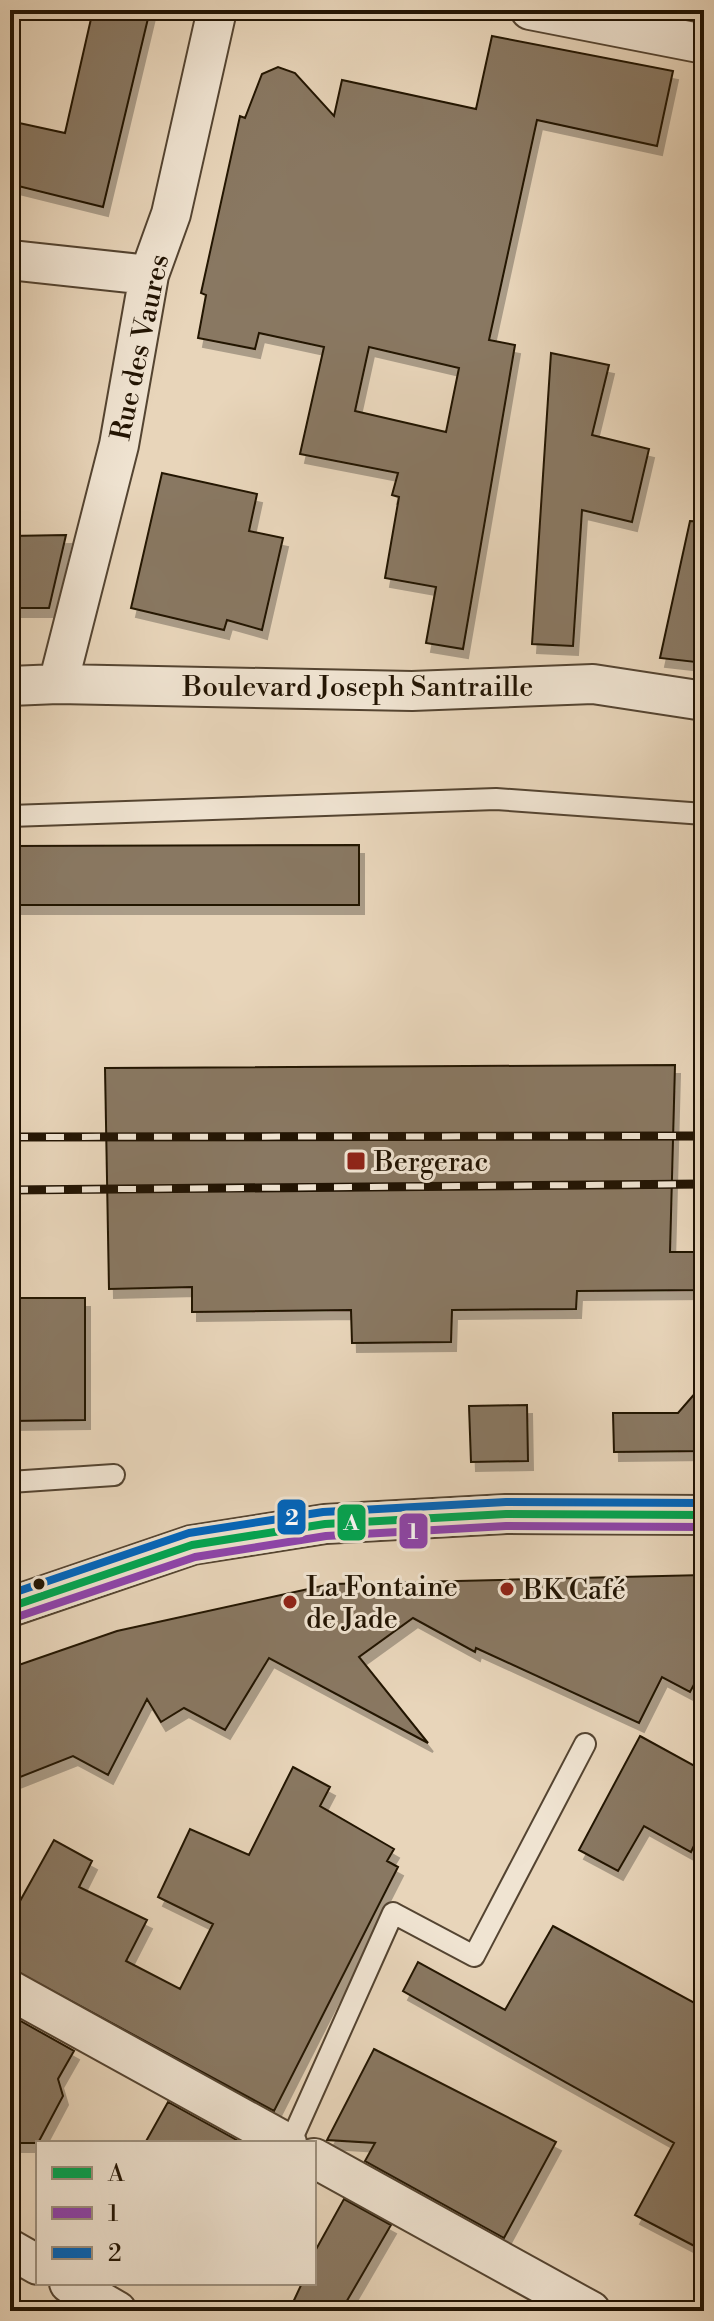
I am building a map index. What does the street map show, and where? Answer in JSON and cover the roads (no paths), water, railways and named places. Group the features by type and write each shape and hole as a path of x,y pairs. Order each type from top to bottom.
{"street":[{"name":"Rue des Vaures","path":"58,684 119,445 149,275 171,214 217,10"},
{"path":"530,10 704,44"},
{"path":"10,260 149,275"},
{"name":"Boulevard Joseph Santraille","path":"10,686 58,684 412,691 593,684 704,701"},
{"path":"10,1607 192,1545 325,1524 506,1514 704,1515"},
{"path":"10,1990 284,2141"},
{"path":"316,2159 591,2311"},
{"path":"10,2249 36,2264"},
{"path":"72,2285 117,2311"}],"lane":[{"path":"10,816 496,799 704,814"},
{"path":"10,1482 114,1475"},
{"path":"289,2141 393,1913 474,1956 585,1744"}],"railway":[{"path":"10,1137 704,1136"},
{"path":"10,1190 704,1184"}],"place":[{"name":"Bergerac","path":"356,1161"},
{"name":"BK Café","path":"507,1589"},
{"name":"La Fontaine de Jade","path":"290,1602"}]}
